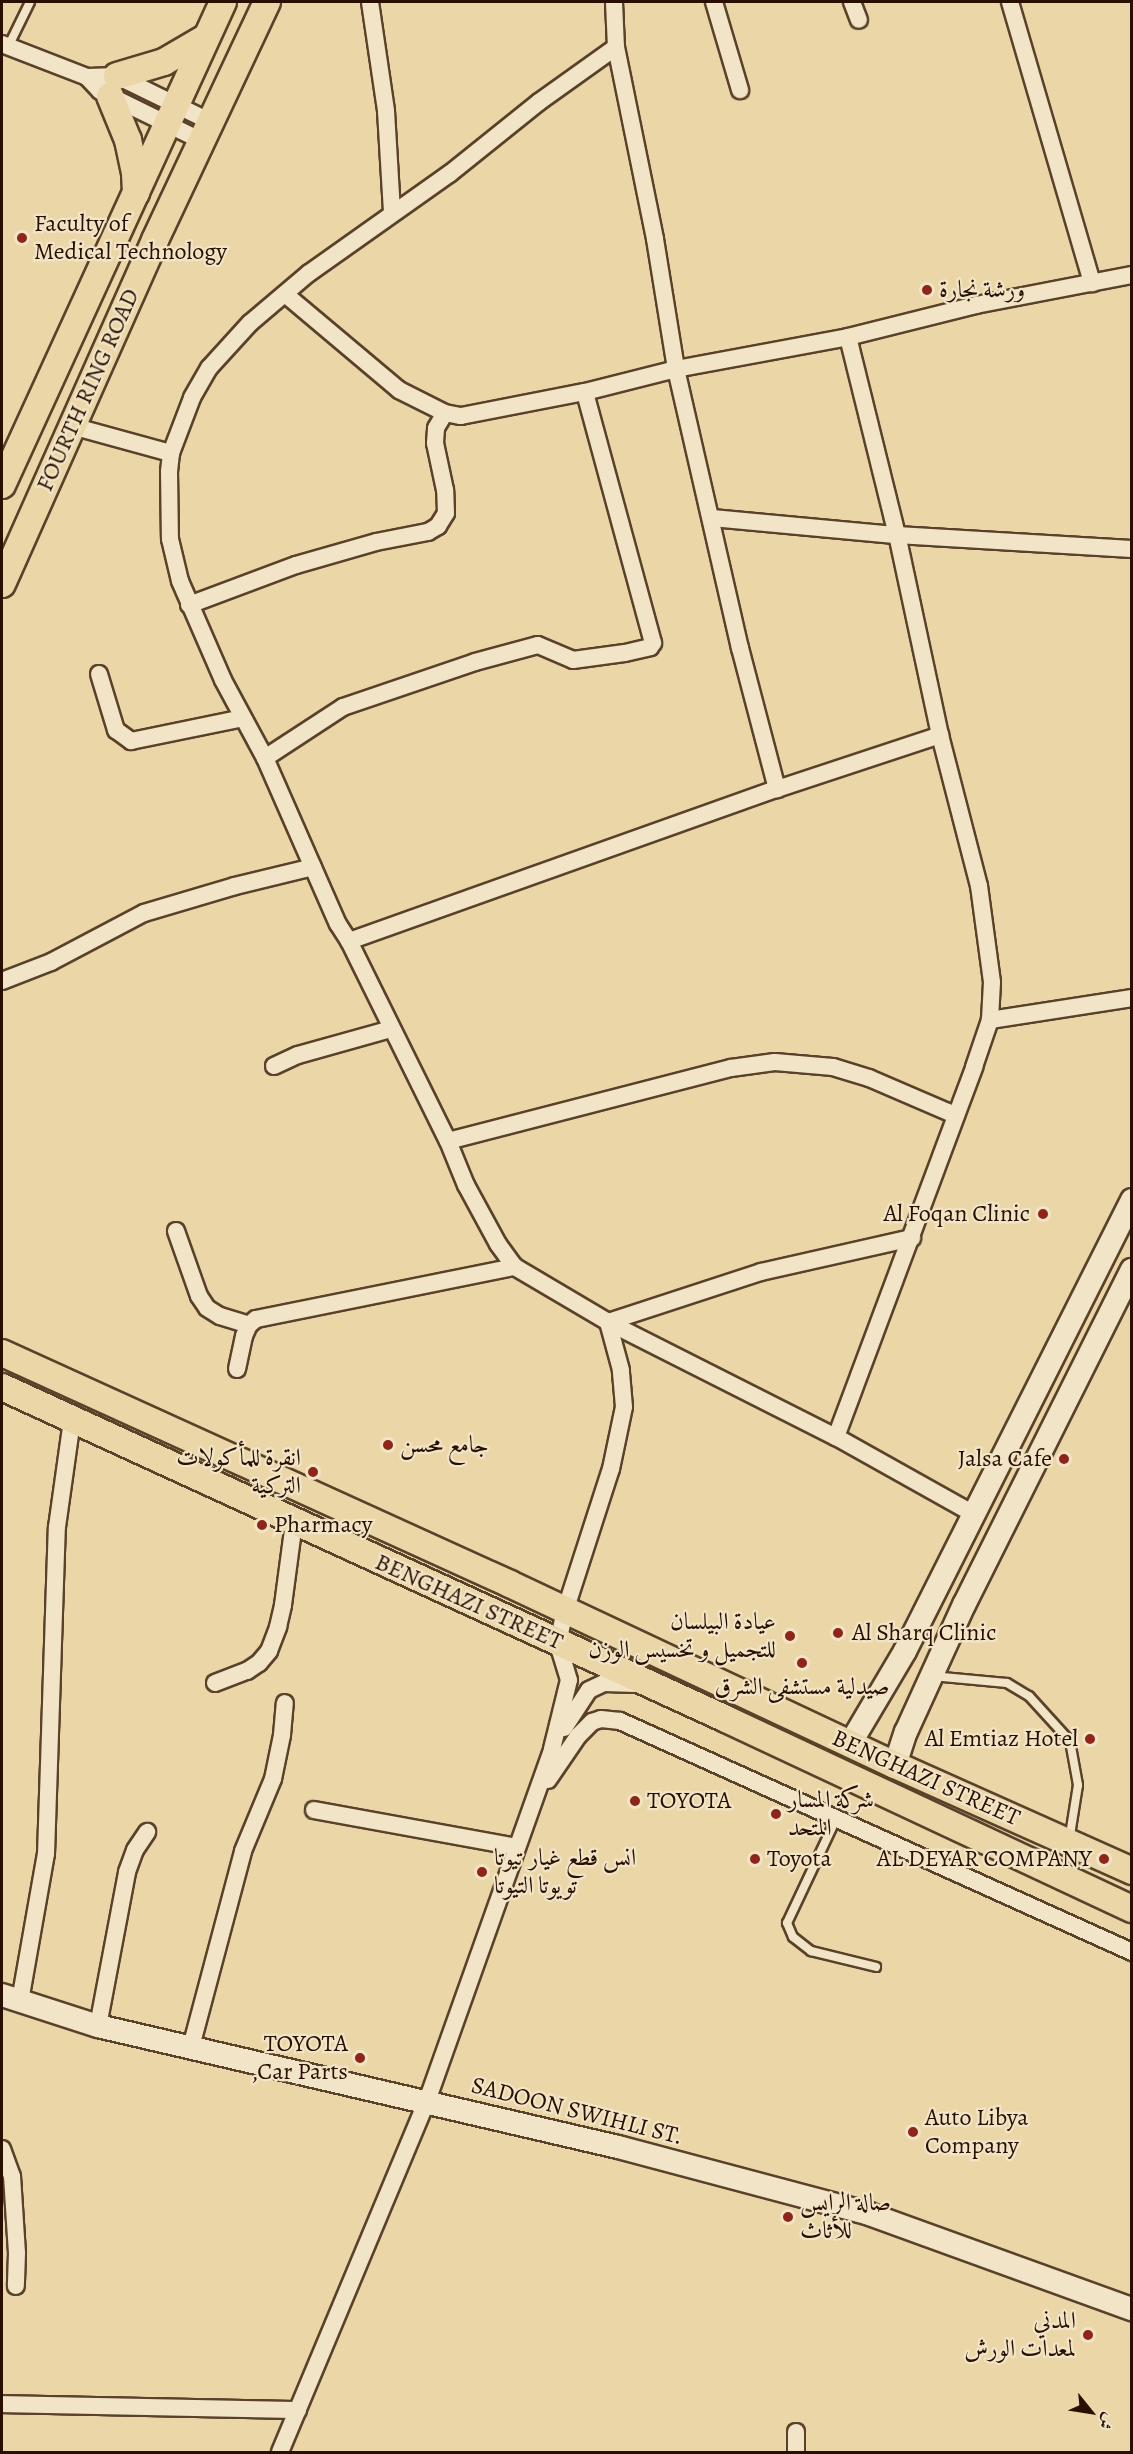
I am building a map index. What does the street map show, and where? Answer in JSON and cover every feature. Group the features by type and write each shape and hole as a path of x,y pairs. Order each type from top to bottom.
{"main road":[{"name":"FOURTH RING ROAD","path":"2,486 223,2"},
{"name":"FOURTH RING ROAD","path":"2,584 205,130 267,2"},
{"path":"136,193 135,173 128,140 113,86 164,62 206,38"},
{"path":"850,1744 890,1677 975,1514 1131,1200"},
{"path":"895,1765 928,1684 980,1574 1128,1282"},
{"name":"BENGHAZI STREET","path":"2,1353 895,1765 1131,1871"},
{"name":"BENGHAZI STREET","path":"2,1388 653,1686 1131,1909"},
{"path":"890,1677 928,1684"},
{"name":"SADOON SWIHLI ST.","path":"11,1998 98,2026 618,2147 870,2214 1131,2310"}],"street":[{"path":"370,2 386,111 392,213"},
{"path":"614,2 616,47 655,240 676,369 740,648 777,789"},
{"path":"714,2 740,90"},
{"path":"852,2 859,20"},
{"path":"1010,2 1092,283"},
{"path":"5,45 113,86 205,130"},
{"path":"616,47 309,273 250,323 209,368 192,398 171,453 170,539 180,581 189,605 243,718 265,758 338,924 349,941 448,1141 466,1185 498,1244 515,1267 608,1322 836,1437 975,1514"},
{"path":"285,294 399,390 445,413 461,416 585,392 676,369 848,338 976,305 1131,274"},
{"path":"836,1437 912,1238 990,1020 992,982 979,886 940,735 897,536 848,338"},
{"path":"265,758 343,707 475,662 538,645 573,660 625,653 650,646 653,643 585,392"},
{"path":"189,605 296,565 376,542 428,532 438,525 446,513 445,490 435,443 436,428 445,413"},
{"path":"72,426 171,453"},
{"path":"712,518 897,536 1131,549"},
{"path":"99,674 116,730 131,741 243,718"},
{"path":"349,941 777,789 940,735"},
{"path":"2,981 51,962 144,913 235,886 313,867"},
{"path":"990,1020 1131,999"},
{"path":"274,1066 298,1055 391,1029"},
{"path":"448,1141 731,1068 775,1062 833,1067 869,1078 956,1114"},
{"path":"176,1231 199,1296 207,1308 220,1316 249,1325"},
{"path":"608,1322 761,1272 912,1238"},
{"path":"237,1370 249,1325 256,1319 515,1267"},
{"path":"280,2452 427,2101 552,1749 569,1680 558,1643 565,1611 611,1468 624,1407 621,1370 608,1322"},
{"path":"11,1998 46,1854 57,1527 72,1420"},
{"path":"215,1683 247,1671 260,1663 268,1651 283,1605 294,1523"},
{"path":"552,1749 576,1707 589,1690 604,1683 619,1682 653,1686"},
{"path":"191,2047 243,1851 273,1779 282,1735 285,1702"},
{"path":"525,1820 578,1736 592,1722 609,1719 620,1721 1131,1952"},
{"path":"314,1810 517,1847"},
{"path":"98,2026 127,1872 135,1850 147,1832"},
{"path":"2,2150 12,2176 17,2253 16,2286"},
{"path":"2,2404 298,2410"},
{"path":"796,2432 796,2452"}],"lane":[{"path":"5,45 30,2"},
{"path":"928,1684 1007,1683 1029,1696 1070,1741 1078,1785 1069,1842"},
{"path":"836,1819 788,1923 794,1937 811,1951 876,1967"}],"place":[{"name":"Faculty of Medical Technology","path":"22,238"},
{"name":"ورشة نجارة","path":"927,290"},
{"name":"Al Foqan Clinic","path":"1043,1214"},
{"name":"جامع محسن","path":"388,1445"},
{"name":"Jalsa Cafe","path":"1064,1459"},
{"name":"انقرة للمأكولات التركية","path":"313,1472"},
{"name":"Pharmacy","path":"262,1525"},
{"name":"Al Sharq Clinic","path":"838,1633"},
{"name":"عيادة البيلسان للتجميل و تخسيس الوزن","path":"790,1636"},
{"name":"صيدلية مستشفى الشرق","path":"802,1663"},
{"name":"Al Emtiaz Hotel","path":"1090,1739"},
{"name":"TOYOTA","path":"635,1801"},
{"name":"شركة المسار المتحد","path":"776,1814"},
{"name":"Toyota","path":"755,1859"},
{"name":"AL DEYAR COMPANY","path":"1104,1859"},
{"name":"انس قطع غيار تيوتا تويوتا التيوتا","path":"482,1872"},
{"name":"TOYOTA ,Car Parts","path":"360,2058"},
{"name":"Auto Libya Company","path":"913,2132"},
{"name":"صالة الرايس للأثاث","path":"788,2217"},
{"name":"المدني لمعدات الورش","path":"1088,2335"}]}
